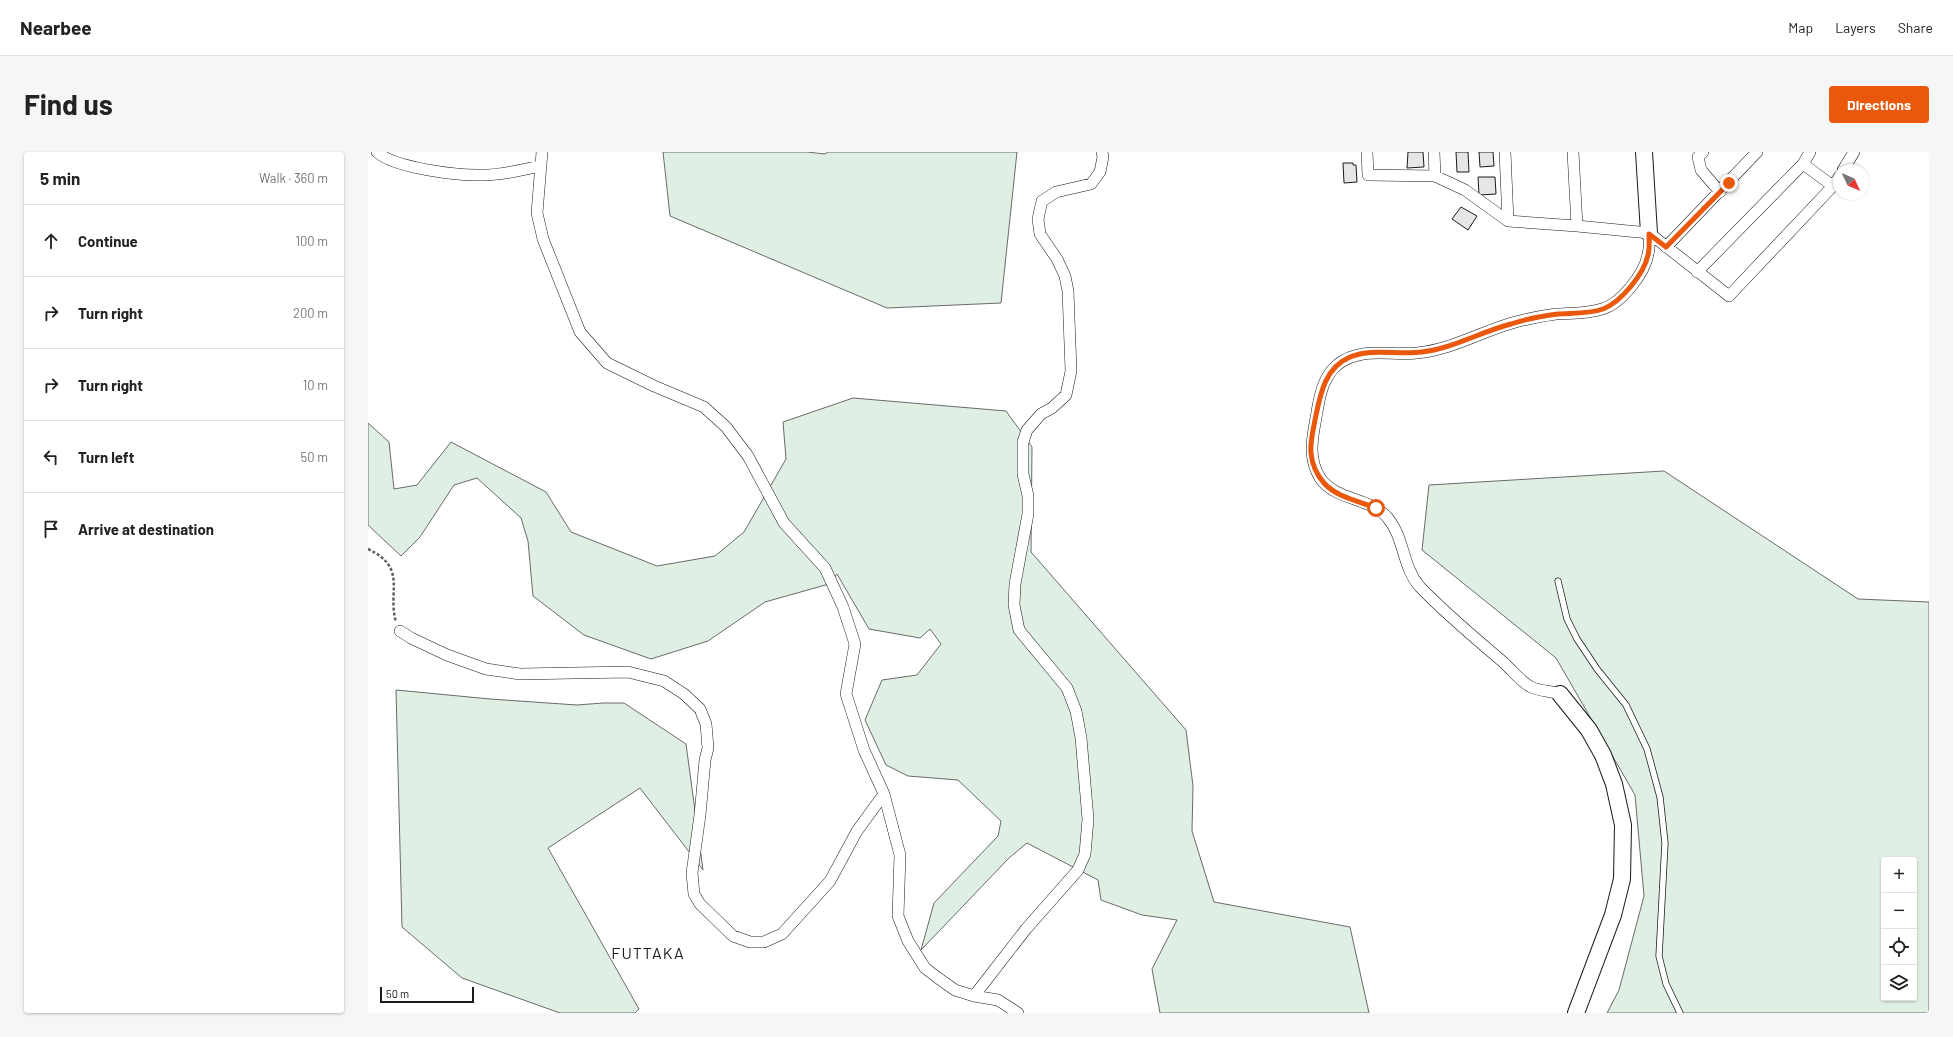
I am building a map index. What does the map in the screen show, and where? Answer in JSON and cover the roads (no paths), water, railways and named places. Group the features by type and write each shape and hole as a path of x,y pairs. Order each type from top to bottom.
{"street":[{"path":"377,152 382,157 404,166 458,174 483,175 541,166"},
{"path":"542,152 537,213 543,239 580,332 607,363 654,386 704,407 726,427 748,456 784,523 825,568 843,607 855,644 846,694 864,750 884,794 900,855 898,916 908,941 925,968 955,990 974,996 998,1000 1018,1013"},
{"path":"974,996 1026,929 1078,870 1085,854 1088,819 1081,738 1076,711 1067,688 1019,630 1014,605 1015,584 1028,514 1028,496 1023,474 1023,442 1027,430 1041,414 1052,408 1066,395 1071,371 1068,291 1065,276 1057,259 1040,234 1038,219 1042,201 1056,192 1090,184 1100,172 1103,156 1102,152"},
{"path":"1367,152 1368,175 1435,176 1465,190 1508,221 1577,226 1649,234 1729,296 1833,185"},
{"path":"1434,152 1435,176"},
{"path":"1505,152 1508,221"},
{"path":"1573,152 1577,226"},
{"path":"1702,152 1698,157 1701,170 1720,192"},
{"path":"1666,247 1757,152"},
{"path":"1697,272 1803,164 1810,152"},
{"path":"1847,164 1854,152"},
{"path":"1576,1013 1613,915 1622,879 1623,825 1614,784 1603,755 1589,730 1560,694 1531,687 1453,620 1419,586 1408,569 1401,543 1393,525 1385,515 1376,508 1334,491 1325,484 1314,464 1311,453 1311,441 1320,395 1330,372 1338,364 1349,358 1361,354 1414,353 1435,350 1452,346 1511,324 1557,314 1585,313 1604,309 1621,296 1637,280 1648,255 1649,234 1645,154"},
{"path":"1803,164 1833,180"},
{"path":"400,631 411,638 447,655 486,669 520,674 628,672 664,681 684,694 700,709 706,724 707,742 692,873 694,894 700,904 734,936 744,940 750,942 764,942 782,934 830,881 857,831 884,794"}],"lane":[{"path":"1558,581 1567,619 1576,639 1597,670 1626,706 1647,749 1660,797 1665,843 1660,956 1666,984 1680,1013"}],"district":[{"name":"FUTTAKA","path":"648,953"}]}
